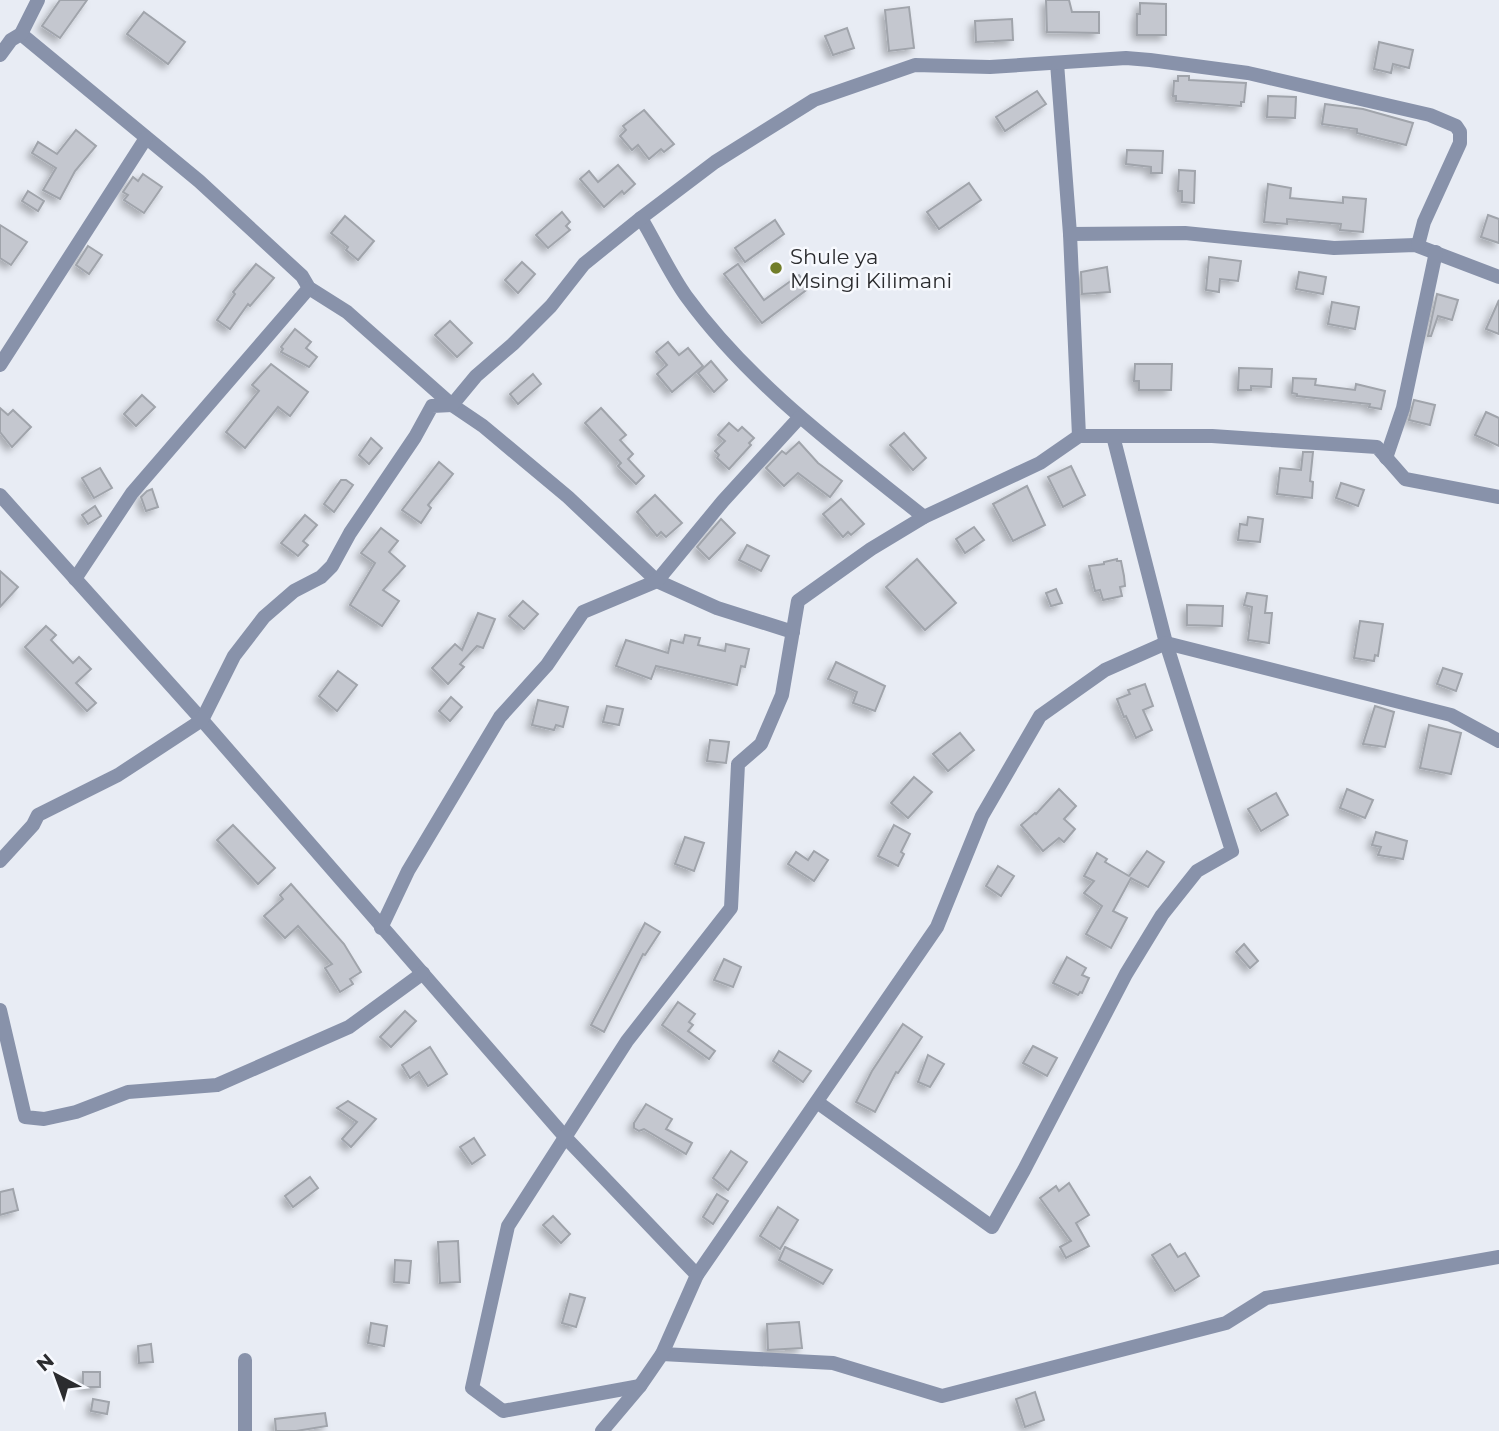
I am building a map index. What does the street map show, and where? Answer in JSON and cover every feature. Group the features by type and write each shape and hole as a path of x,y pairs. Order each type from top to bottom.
{"street":[{"path":"0,55 11,40 21,34 38,0"},
{"path":"21,34 209,189 302,276 309,288 347,312 452,405 483,425 568,497 657,580 717,608 793,632"},
{"path":"452,405 476,376 551,306 584,264 715,162 814,100 915,65 990,67 1126,58 1248,73 1446,121 1457,126 1460,143 1424,222 1418,245"},
{"path":"1057,63 1070,234 1080,436"},
{"path":"0,365 146,138"},
{"path":"641,218 685,295 739,360 799,418 924,517"},
{"path":"1070,234 1185,233 1334,248 1418,245 1499,276"},
{"path":"1386,458 1403,408 1436,252"},
{"path":"75,579 132,493 309,288"},
{"path":"0,861 33,825 38,815 118,775 202,720 234,656 264,617 294,591 321,577 332,566 350,533 415,437 432,405 452,405"},
{"path":"381,928 408,871 500,717 547,665 583,612 657,580 723,501 799,418"},
{"path":"640,1386 503,1411 472,1388 508,1226 627,1041 731,908 738,764 761,744 782,695 798,601 871,549 924,517 1040,463 1080,436 1212,436 1377,447 1405,479 1499,497"},
{"path":"817,1102 992,1227 1126,974 1162,915 1197,871 1232,851 1166,643 1113,436"},
{"path":"0,495 202,720 566,1138 697,1275"},
{"path":"602,1431 640,1386 662,1354 697,1275 937,927 982,817 1040,716 1105,670 1166,643 1451,715 1499,741"},
{"path":"0,1010 25,1117 44,1119 76,1112 128,1092 217,1085 349,1027 423,973"},
{"path":"662,1354 833,1363 942,1395 1226,1323 1266,1298 1499,1257"},
{"path":"244,1360 245,1431"}],"building":[{"path":"60,0 87,0 60,38 42,26"},
{"path":"1046,0 1069,0 1072,12 1099,12 1099,33 1047,32"},
{"path":"1140,3 1166,4 1166,35 1137,35"},
{"path":"909,7 914,48 889,51 885,10"},
{"path":"144,12 185,42 168,64 127,34"},
{"path":"1012,19 1013,40 976,42 975,21"},
{"path":"847,28 854,48 833,55 825,36"},
{"path":"1379,42 1413,50 1409,68 1393,64 1391,73 1374,69"},
{"path":"1178,76 1189,76 1189,80 1246,83 1244,102 1241,102 1241,106 1176,101 1176,96 1173,96 1174,81 1178,81"},
{"path":"1037,91 1046,104 1005,131 996,117"},
{"path":"1268,96 1296,97 1295,118 1267,117"},
{"path":"1325,104 1363,109 1413,123 1406,145 1357,133 1357,129 1322,124"},
{"path":"644,110 674,144 664,152 661,149 649,159 638,145 632,150 620,136 626,130 623,126"},
{"path":"76,130 96,146 75,171 60,199 43,190 56,168 32,153 38,142 57,154"},
{"path":"1127,150 1163,151 1162,173 1151,173 1151,167 1126,164"},
{"path":"618,165 635,184 624,194 622,191 604,207 580,179 589,171 598,182"},
{"path":"1179,170 1195,171 1194,203 1182,202 1182,191 1178,191"},
{"path":"143,174 162,187 144,213 124,200 128,195 123,192 133,177 138,181"},
{"path":"969,183 981,200 939,229 927,212"},
{"path":"1268,184 1291,188 1290,198 1343,203 1343,197 1366,199 1363,232 1340,230 1341,224 1287,219 1287,224 1264,222"},
{"path":"28,191 44,201 38,211 22,201"},
{"path":"562,212 570,222 566,226 570,230 548,248 536,235"},
{"path":"1488,215 1499,219 1499,243 1481,237"},
{"path":"345,216 374,241 358,260 346,250 348,247 331,233"},
{"path":"775,220 784,234 745,262 735,248"},
{"path":"0,225 27,242 11,265 0,258"},
{"path":"88,246 102,255 89,274 76,265"},
{"path":"1209,257 1241,261 1238,281 1220,279 1219,292 1206,290"},
{"path":"522,262 535,274 518,293 505,280"},
{"path":"256,264 274,278 250,306 248,304 230,329 217,320 235,294 233,292"},
{"path":"738,264 764,300 799,275 809,288 762,323 724,274"},
{"path":"1107,267 1110,292 1082,294 1081,272"},
{"path":"1299,272 1326,277 1323,294 1296,289"},
{"path":"1437,294 1458,300 1452,320 1438,316 1431,336 1428,336"},
{"path":"1499,300 1499,334 1486,329"},
{"path":"1332,302 1359,307 1355,329 1328,324"},
{"path":"450,321 472,343 457,357 435,335"},
{"path":"295,329 311,342 306,348 317,357 309,367 281,352 281,347"},
{"path":"668,342 679,355 688,348 703,366 672,392 657,374 667,365 656,352"},
{"path":"711,361 727,380 714,392 698,373"},
{"path":"271,364 308,392 290,416 278,407 245,448 226,432 259,391 252,385"},
{"path":"1135,364 1172,364 1171,390 1139,390 1139,381 1134,381"},
{"path":"1239,368 1272,369 1271,387 1251,386 1251,390 1238,390"},
{"path":"533,374 541,384 518,404 510,394"},
{"path":"1293,378 1316,379 1315,385 1355,390 1356,384 1385,391 1381,409 1369,407 1370,404 1297,396 1292,393"},
{"path":"142,395 155,407 136,426 124,414"},
{"path":"1414,400 1435,405 1430,425 1409,420"},
{"path":"0,408 8,415 13,410 31,427 12,447 0,432"},
{"path":"601,408 626,435 620,440 633,454 628,459 644,476 636,484 618,466 621,463 585,423"},
{"path":"1486,412 1499,418 1499,446 1475,435"},
{"path":"729,423 738,431 742,427 754,438 729,469 717,458 719,455 715,451 725,441 718,435"},
{"path":"904,433 926,458 913,470 890,445"},
{"path":"371,438 382,448 369,464 359,455"},
{"path":"799,442 818,463 842,481 830,497 798,473 784,486 766,468 782,451 786,454"},
{"path":"1303,452 1313,452 1310,481 1313,482 1312,498 1277,494 1280,468 1301,470"},
{"path":"439,462 453,474 428,505 431,508 421,523 402,510"},
{"path":"1071,466 1085,495 1063,507 1048,477"},
{"path":"100,468 112,488 94,498 82,478"},
{"path":"341,480 353,485 334,512 324,504"},
{"path":"1341,483 1364,490 1358,506 1336,498"},
{"path":"1027,486 1045,525 1013,541 993,504"},
{"path":"152,489 158,507 146,511 141,497"},
{"path":"655,495 682,523 666,537 661,532 657,536 637,512"},
{"path":"841,499 864,524 851,535 848,532 843,537 823,514"},
{"path":"95,506 101,516 88,524 82,515"},
{"path":"305,515 317,525 303,541 308,545 298,556 281,543"},
{"path":"1248,517 1263,519 1260,542 1238,540 1240,524 1247,525"},
{"path":"721,519 735,533 709,559 697,547"},
{"path":"974,527 984,540 965,553 956,539"},
{"path":"381,528 398,541 389,552 405,566 383,590 399,601 382,626 350,605 375,563 361,553"},
{"path":"747,545 769,556 761,571 739,560"},
{"path":"917,559 956,603 925,630 886,587"},
{"path":"1117,559 1121,561 1124,576 1125,586 1120,587 1122,596 1103,600 1100,590 1095,591 1089,566"},
{"path":"0,571 18,587 0,607"},
{"path":"1056,589 1062,603 1051,606 1046,593"},
{"path":"1247,593 1267,596 1265,613 1272,613 1269,643 1248,640 1252,607 1244,605"},
{"path":"523,601 538,614 524,629 509,616"},
{"path":"1187,605 1223,606 1222,626 1187,625"},
{"path":"478,613 495,619 483,648 477,646 460,664 464,667 448,684 432,668 455,644 462,650"},
{"path":"1360,621 1383,624 1378,656 1375,655 1374,661 1354,658"},
{"path":"46,626 56,635 51,640 73,663 79,657 91,669 76,683 96,703 87,711 25,647"},
{"path":"685,635 700,638 698,645 725,651 726,644 749,649 745,667 741,666 737,685 656,666 651,679 616,666 626,640 668,653 671,640 683,643"},
{"path":"836,662 885,686 875,711 853,703 857,692 828,679"},
{"path":"1443,668 1462,674 1456,691 1437,684"},
{"path":"338,671 357,685 337,711 319,696"},
{"path":"1145,684 1153,706 1143,710 1152,730 1136,738 1117,699 1130,694 1128,690"},
{"path":"451,697 462,707 450,721 439,711"},
{"path":"538,700 568,707 563,727 556,725 554,730 532,725"},
{"path":"607,706 623,709 619,725 603,722"},
{"path":"1375,706 1394,712 1385,747 1363,744"},
{"path":"1429,725 1461,733 1451,774 1420,768"},
{"path":"960,733 974,750 948,771 933,754"},
{"path":"710,740 729,742 726,763 707,761"},
{"path":"914,777 932,792 908,818 891,803"},
{"path":"1059,789 1076,806 1064,819 1075,829 1064,842 1059,838 1043,851 1021,825 1036,814"},
{"path":"1347,789 1373,800 1365,818 1340,808"},
{"path":"1276,793 1288,815 1261,831 1248,809"},
{"path":"233,825 275,868 258,884 217,840"},
{"path":"894,825 910,834 901,852 904,854 898,866 878,856"},
{"path":"1376,832 1407,841 1403,859 1378,855 1381,847 1372,845"},
{"path":"685,837 704,843 694,871 675,864"},
{"path":"814,851 828,860 814,881 788,864 796,852 808,860"},
{"path":"1147,851 1164,862 1148,887 1131,878 1113,911 1127,918 1111,948 1086,934 1102,906 1084,893 1094,881 1084,876 1097,853 1107,859 1105,862 1129,876"},
{"path":"998,866 1014,876 1001,896 986,886"},
{"path":"291,884 344,944 361,972 350,979 353,984 340,992 325,968 332,964 298,926 285,938 264,916 283,899 280,895"},
{"path":"645,923 660,932 645,955 643,954 604,1032 591,1025"},
{"path":"1244,944 1258,961 1250,968 1236,952"},
{"path":"1067,957 1086,968 1082,975 1089,978 1082,993 1078,995 1053,983"},
{"path":"724,959 741,967 733,987 714,980"},
{"path":"678,1002 695,1014 689,1022 693,1025 688,1031 715,1051 709,1059 662,1025"},
{"path":"405,1011 416,1021 391,1047 380,1037"},
{"path":"903,1024 922,1037 898,1073 896,1072 875,1112 856,1102 872,1071"},
{"path":"1033,1046 1057,1058 1047,1076 1023,1063"},
{"path":"430,1047 447,1074 428,1086 419,1072 410,1078 402,1065"},
{"path":"779,1051 811,1071 803,1082 773,1061"},
{"path":"928,1055 944,1064 930,1087 918,1082"},
{"path":"348,1101 376,1119 351,1147 342,1139 357,1122 337,1108"},
{"path":"646,1104 672,1119 666,1129 692,1143 686,1154 644,1129 639,1131 634,1128 634,1123"},
{"path":"474,1138 485,1155 472,1164 460,1147"},
{"path":"731,1151 747,1162 728,1190 713,1178"},
{"path":"310,1177 318,1188 293,1207 285,1196"},
{"path":"1069,1183 1089,1215 1076,1223 1089,1246 1066,1258 1060,1247 1071,1241 1040,1198 1056,1186 1059,1191"},
{"path":"13,1189 18,1210 0,1215 0,1192"},
{"path":"717,1194 728,1201 713,1224 703,1217"},
{"path":"778,1207 798,1220 780,1249 760,1236"},
{"path":"553,1216 570,1234 561,1243 543,1225"},
{"path":"458,1241 460,1282 440,1283 438,1242"},
{"path":"1170,1244 1178,1257 1185,1253 1199,1276 1175,1291 1152,1255"},
{"path":"785,1247 832,1270 823,1284 779,1260"},
{"path":"395,1260 411,1261 409,1283 394,1282"},
{"path":"570,1294 585,1298 576,1327 562,1323"},
{"path":"799,1322 802,1348 768,1350 767,1324"},
{"path":"371,1323 387,1326 384,1346 368,1343"},
{"path":"151,1344 153,1362 139,1363 138,1346"},
{"path":"83,1372 100,1372 100,1387 83,1387"},
{"path":"1035,1392 1044,1420 1025,1427 1016,1399"},
{"path":"93,1399 109,1402 107,1414 91,1411"},
{"path":"325,1413 327,1426 276,1431 275,1419"}],"place":[{"name":"Shule ya Msingi Kilimani","path":"776,268"}]}
